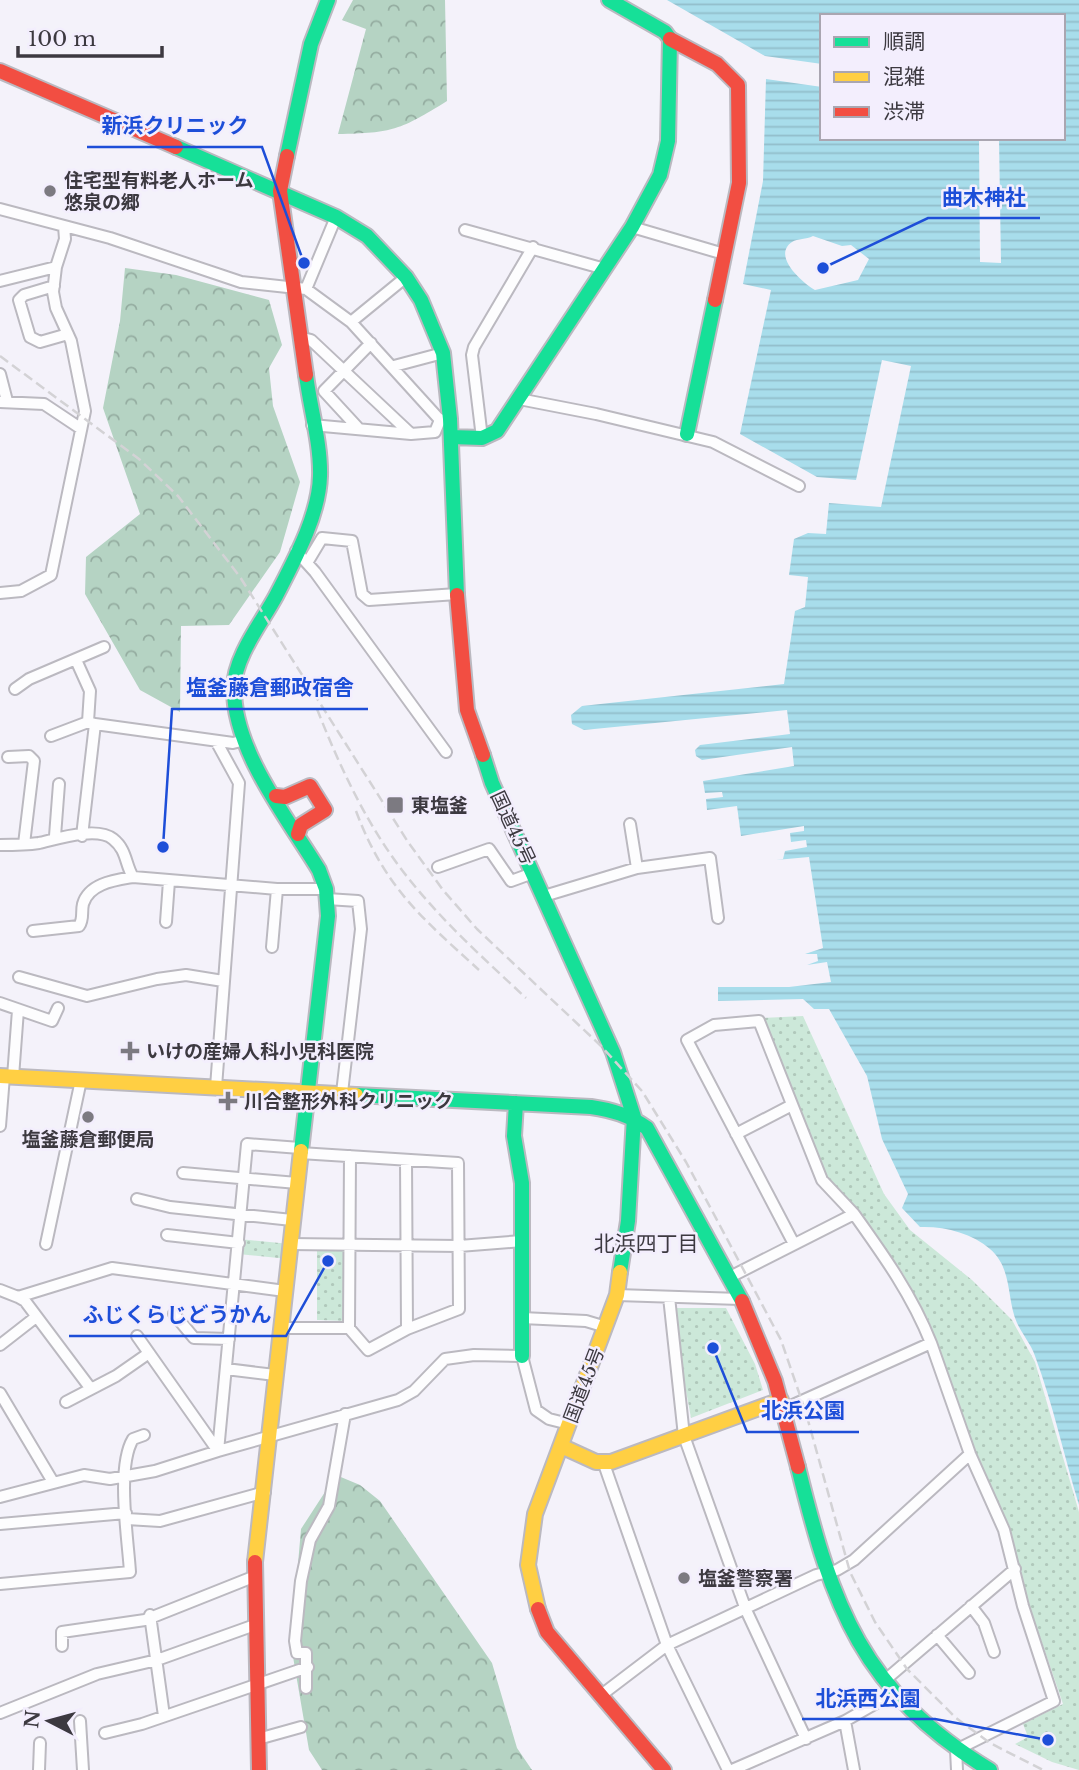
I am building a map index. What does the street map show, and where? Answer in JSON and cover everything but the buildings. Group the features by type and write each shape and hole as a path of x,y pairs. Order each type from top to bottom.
{"main road":[{"path":"259,1770 252,1626 253,1577 265,1492 268,1438 292,1220 326,943 327,894 319,870 244,740 237,714 234,686 240,663 296,551 316,504 320,476 299,337 299,288 280,191 311,44 328,0"},
{"path":"609,0 665,32 670,40 717,64 738,85 739,183 687,434"},
{"path":"451,438 482,438 497,431 632,227 660,175 668,141 670,40"},
{"name":"国道45号","path":"0,71 280,191 336,217 367,236 406,277 421,300 443,353 445,420 451,438 457,594 467,709 492,783 613,1052 634,1117 628,1221 617,1294 531,1529 528,1565 532,1592 547,1632 664,1770"},
{"path":"276,796 285,797 310,786 325,810 300,825 298,834"},
{"path":"6,1076 609,1109 634,1117 647,1128 758,1334 783,1405 827,1574 857,1642 894,1693 956,1750 990,1770"},
{"path":"516,1103 514,1136 522,1182 522,1356"},
{"path":"561,1446 604,1464 783,1405"}],"street":[{"path":"0,209 64,226 241,282 299,288 351,322 445,420 435,432 411,434 312,425"},
{"path":"299,288 324,252 336,217"},
{"path":"0,593 21,591 51,575 79,428 85,411 68,334 56,307 54,286 56,267 65,239 64,226"},
{"path":"632,227 724,254"},
{"path":"465,230 605,269"},
{"path":"482,438 472,355 474,347 533,247"},
{"path":"0,281 56,267"},
{"path":"351,322 406,277"},
{"path":"54,286 24,295 19,300 30,337 40,342 68,334"},
{"path":"299,337 311,340 411,434"},
{"path":"359,429 324,391 343,368 370,343"},
{"path":"394,366 443,353"},
{"path":"0,374 4,402 44,404 79,428"},
{"path":"519,399 687,434 713,442 799,486"},
{"path":"307,563 322,538 352,541 362,594 369,600 457,594"},
{"path":"296,551 446,752"},
{"path":"15,689 29,679 104,647"},
{"path":"76,660 90,691 91,723 82,836"},
{"path":"51,736 91,723 216,741 244,740"},
{"path":"216,741 239,783 216,1087"},
{"path":"8,757 29,756 34,761 24,844"},
{"path":"55,836 59,784"},
{"path":"630,824 638,869"},
{"path":"0,845 40,843 55,836 95,833 113,839 126,855 133,877"},
{"path":"438,867 489,849 511,881 533,873"},
{"path":"544,896 638,869 710,858 718,918"},
{"path":"33,931 79,926 83,904 97,887 108,881 133,877 327,894 358,901 361,929 342,1093"},
{"path":"166,922 169,881"},
{"path":"272,947 277,889"},
{"path":"19,977 87,996 186,975 223,981"},
{"path":"0,1003 52,1021 58,1008"},
{"path":"0,1126 18,1010"},
{"path":"794,1244 687,1040 714,1024 759,1021 822,1180 854,1214 896,1272 919,1311 970,1454 1004,1530 1055,1701 956,1750 957,1770"},
{"path":"46,1244 81,1080"},
{"path":"736,1134 792,1105"},
{"path":"218,1451 247,1144 350,1156 458,1163 459,1309 407,1329 368,1350 349,1328 350,1156"},
{"path":"406,1160 407,1329"},
{"path":"183,1173 297,1184"},
{"path":"137,1199 170,1207 292,1220"},
{"path":"728,1278 854,1214"},
{"path":"167,1235 239,1243"},
{"path":"290,1244 459,1246 522,1241"},
{"path":"18,1297 112,1268 285,1290"},
{"path":"0,1290 25,1301 59,1342 92,1389"},
{"path":"617,1294 740,1299"},
{"path":"669,1297 684,1436 746,1609 806,1739"},
{"path":"174,1314 194,1338 229,1339"},
{"path":"0,1345 36,1317"},
{"path":"522,1318 586,1321 606,1327"},
{"path":"280,1328 349,1328"},
{"path":"137,1336 218,1451"},
{"path":"783,1405 932,1343"},
{"path":"66,1402 149,1353"},
{"path":"0,1497 85,1475 110,1479 172,1467 218,1451 398,1400 414,1391 445,1359 474,1355 522,1356 536,1410 549,1419 569,1424"},
{"path":"226,1369 275,1375"},
{"path":"0,1393 53,1482"},
{"path":"306,1688 306,1653 298,1653 295,1641 301,1581 310,1540 329,1506 345,1414"},
{"path":"0,1584 130,1572 125,1476 129,1445 133,1439 144,1435"},
{"path":"600,1696 667,1645 854,1560 970,1454"},
{"path":"604,1464 667,1645 730,1770 845,1721 894,1693"},
{"path":"0,1524 126,1516 160,1521 265,1492"},
{"path":"884,1681 1015,1569"},
{"path":"61,1646 62,1632 145,1620 150,1615 253,1577"},
{"path":"971,1606 984,1622 995,1651"},
{"path":"150,1615 164,1716"},
{"path":"0,1713 97,1674 157,1660 252,1626"},
{"path":"937,1635 969,1673"},
{"path":"105,1733 308,1667"},
{"path":"80,1721 83,1770"},
{"path":"845,1721 854,1770"},
{"path":"258,1739 300,1727"},
{"path":"39,1770 40,1743"}],"green space":[{"path":"353,0 445,0 447,101 396,128 338,134 366,29 342,20"},
{"path":"125,268 176,275 269,300 282,345 269,368 273,406 300,482 280,552 229,625 181,626 180,712 140,690 85,594 86,557 140,514 103,408 120,321"},
{"path":"803,1016 884,1194 910,1230 972,1280 1012,1320 1035,1362 1079,1512 1079,1770 1052,1762 1015,1744 1028,1737 1023,1724 1063,1704 1026,1596 1009,1525 974,1451 928,1319 901,1270 861,1215 825,1177 762,1018"},
{"path":"239,1239 290,1244 288,1259 238,1254"},
{"path":"317,1249 349,1249 349,1321 317,1320"},
{"path":"671,1308 726,1308 755,1364 763,1390 691,1418"},
{"path":"336,1475 360,1485 380,1501 492,1663 517,1748 532,1770 322,1770 309,1750 291,1645 301,1529"}],"water":[{"path":"667,0 1079,0 1079,1505 1047,1393 1033,1352 1014,1313 1002,1265 983,1243 948,1229 920,1227 902,1208 908,1194 882,1139 867,1076 829,1009 814,1009 803,999 718,1001 718,987 789,987 831,982 827,962 807,965 818,961 817,954 805,954 823,948 809,857 776,860 783,859 785,851 807,847 806,840 791,842 790,833 804,831 804,826 741,836 737,806 707,810 706,799 723,797 722,792 705,793 703,781 794,766 792,747 702,760 696,756 695,750 700,745 790,734 787,710 584,730 572,724 571,715 582,706 784,684 795,611 805,607 808,577 789,575 794,539 808,533 826,534 829,503 881,507 911,366 882,360 856,480 817,477 740,434 771,290 743,284 763,181 766,79 820,87 820,140 979,140 980,262 1001,263 999,140 1065,140 1065,14 820,14 820,64 765,56","holes":["813,236 842,246 851,245 869,259 858,280 815,290 792,269 785,255 792,242"]}],"railway":[{"path":"0,356 139,459 178,496 240,577 408,842 443,890 477,929 601,1046 642,1091 686,1162 781,1340 806,1413 850,1572 875,1622 907,1669 956,1718 990,1743 1043,1770"},
{"path":"317,709 352,788 372,826 396,862 441,916 526,998"},
{"path":"356,811 367,838 392,881 422,917 479,970"}],"traffic: fast":[{"path":"287,156 311,44 328,0"},
{"path":"451,437 482,438 497,431 632,227 660,175 668,141 670,39 665,32 609,0"},
{"path":"176,147 336,217 367,236 406,277 421,300 443,353 450,419 457,595"},
{"path":"687,434 715,300"},
{"path":"301,1151 328,916 326,889 319,870 252,759 236,712 234,688 235,676 244,652 276,596 304,538 319,491 320,464 306,375"},
{"path":"483,755 492,783 613,1052 634,1117 628,1221 620,1272"},
{"path":"356,1095 591,1107 634,1120 647,1128 742,1301"},
{"path":"516,1103 514,1136 522,1183 522,1356"},
{"path":"798,1467 824,1562 859,1641 882,1677 911,1709 946,1740 990,1770"}],"traffic: slow":[{"path":"0,1076 356,1095"},
{"path":"255,1562 301,1151"},
{"path":"538,1609 528,1565 535,1514 617,1295 620,1272"},
{"path":"561,1446 596,1462 611,1462 781,1400"}],"traffic: jam":[{"path":"670,39 717,64 738,85 739,183 715,300"},
{"path":"0,71 176,147"},
{"path":"287,156 280,191 306,375"},
{"path":"457,595 467,710 483,755"},
{"path":"276,796 285,797 310,786 325,810 301,825 298,834"},
{"path":"742,1301 775,1381 798,1467"},
{"path":"255,1562 259,1770"},
{"path":"538,1609 547,1632 664,1770"}],"place":[{"name":"住宅型有料老人ホーム 悠泉の郷","path":"50,191"},
{"name":"新浜クリニック","path":"304,263"},
{"name":"曲木神社","path":"823,268"},
{"name":"東塩釜","path":"395,805"},
{"name":"塩釜藤倉郵政宿舎","path":"163,847"},
{"name":"いけの産婦人科小児科医院","path":"130,1051"},
{"name":"川合整形外科クリニック","path":"228,1101"},
{"name":"塩釜藤倉郵便局","path":"88,1117"},
{"name":"ふじくらじどうかん","path":"328,1261"},
{"name":"北浜公園","path":"713,1348"},
{"name":"塩釜警察署","path":"684,1578"},
{"name":"北浜西公園","path":"1048,1740"}],"district":[{"name":"北浜四丁目","path":"646,1244"}]}
